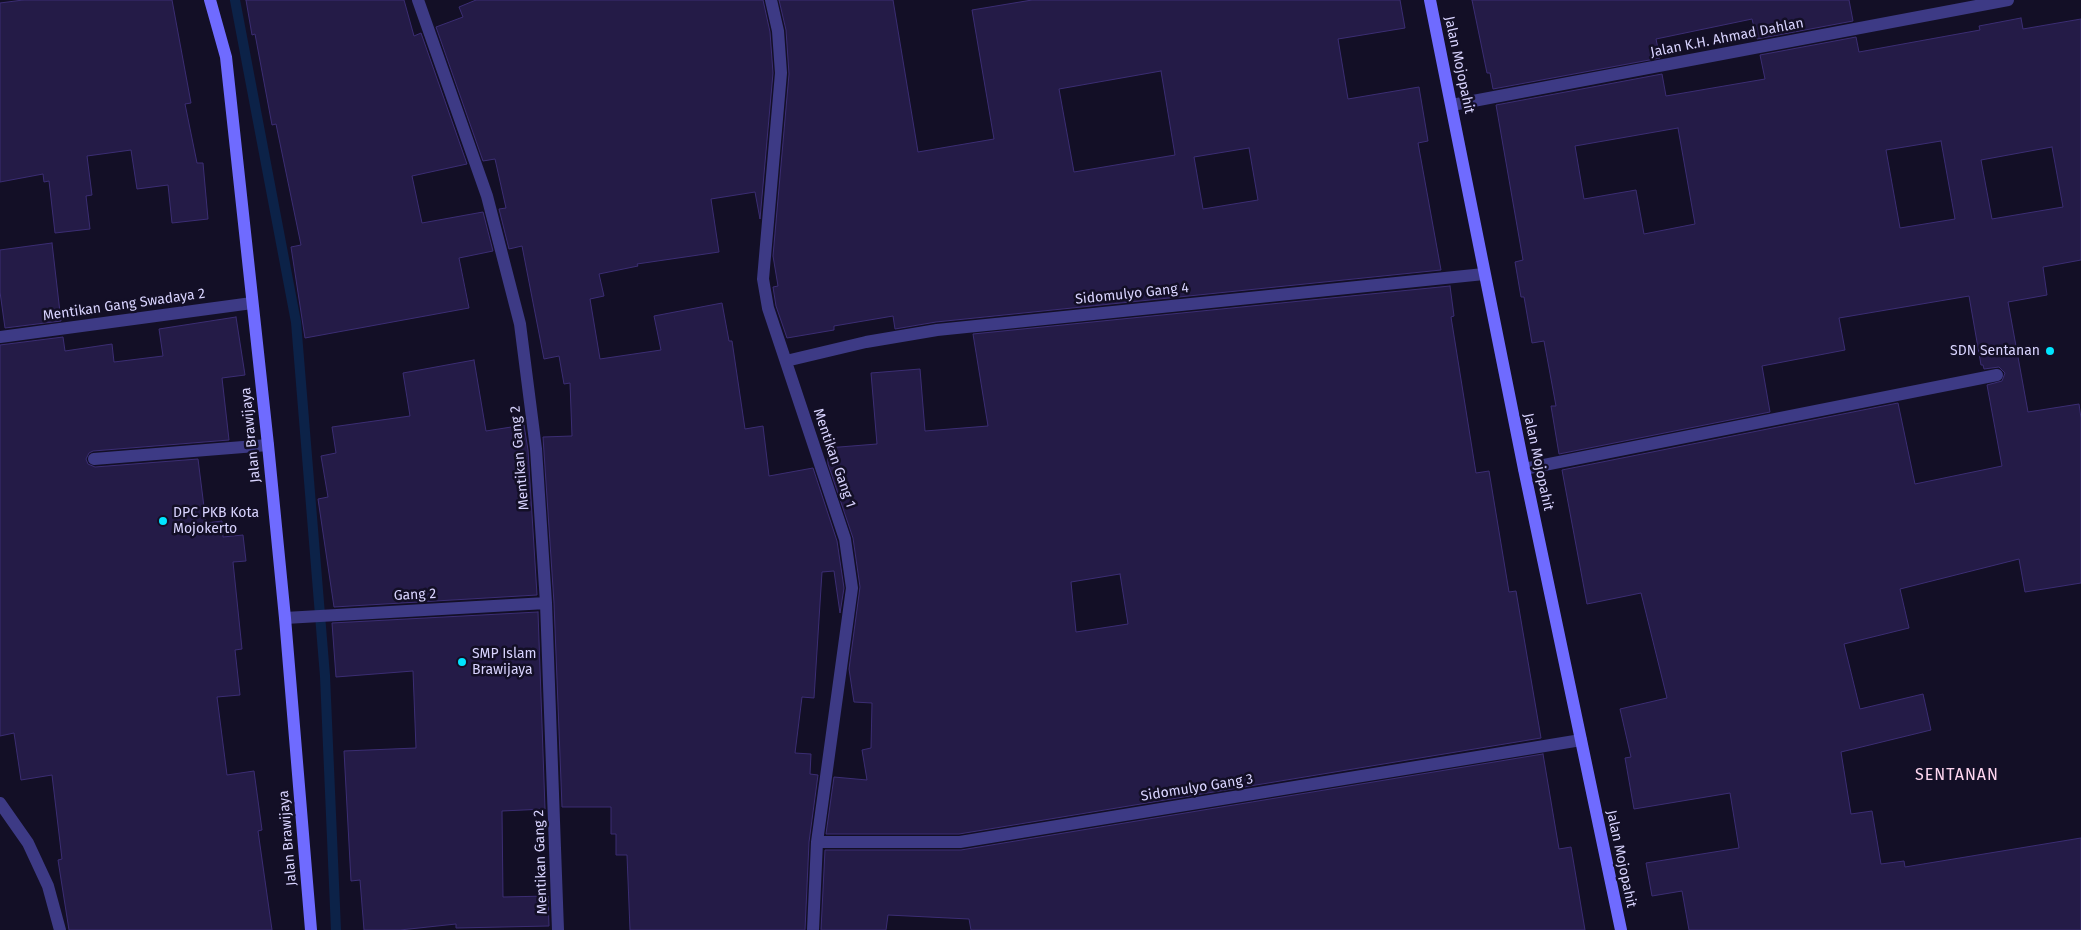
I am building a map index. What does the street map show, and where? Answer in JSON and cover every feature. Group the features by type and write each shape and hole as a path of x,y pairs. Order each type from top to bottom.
{"main road":[{"name":"Jalan Brawijaya","path":"210,0 226,57 285,618 311,930"},
{"name":"Jalan Mojopahit","path":"1430,0 1524,470 1621,930"}],"street":[{"name":"Mentikan Gang 2","path":"418,0 487,196 520,324 536,449 546,603 558,930"},
{"name":"Mentikan Gang 1","path":"771,0 778,31 781,73 763,278 768,308 845,539 852,588 817,842 813,930"},
{"name":"Jalan K.H. Ahmad Dahlan","path":"1452,105 1979,3 2008,0"},
{"name":"Sidomulyo Gang 4","path":"786,361 866,342 937,330 1484,274"},
{"name":"Mentikan Gang Swadaya 2","path":"0,337 252,303"},
{"path":"1524,470 1997,375"},
{"path":"94,459 268,445"},
{"name":"Gang 2","path":"285,618 546,603"},
{"name":"Sidomulyo Gang 3","path":"817,842 960,842 1581,740"},
{"path":"0,803 28,843 44,877 60,930"}],"building":[{"path":"23,0 172,0 191,103 185,104 197,163 203,163 208,219 172,223 168,185 137,189 131,150 87,156 92,195 86,196 90,229 55,233 49,181 44,182 43,174 0,182 0,3"},
{"path":"246,0 404,0 414,36 421,33 467,164 412,176 422,223 483,212 493,251 459,258 469,308 305,338 291,247 301,245 276,124 272,125 255,34 252,35"},
{"path":"476,0 763,0 770,32 773,73 760,219 755,192 711,199 719,252 637,264 638,266 599,274 604,296 590,299 600,359 661,350 654,316 722,303 729,341 732,341 745,429 763,426 769,476 813,468 837,541 844,588 840,613 834,571 822,572 814,698 802,697 795,753 811,754 810,774 818,775 809,842 805,930 630,930 627,855 616,855 616,834 611,834 611,807 562,807 554,603 543,437 572,436 570,383 564,384 559,356 544,359 522,246 509,249 499,209 506,208 495,159 483,161 436,27 463,17 459,7"},
{"path":"779,0 893,0 918,152 994,139 972,10 1032,0 1400,0 1405,28 1338,39 1348,99 1419,87 1428,141 1418,143 1441,270 936,322 895,329 893,316 834,326 834,330 787,338 776,306 773,287 778,286 773,256 789,74 786,30","holes":["1161,71 1175,155 1074,172 1059,89","1249,148 1258,200 1203,209 1194,157"]},
{"path":"1472,0 1849,0 1853,21 1757,39 1752,19 1656,39 1660,58 1493,89 1490,73 1487,73"},
{"path":"2021,18 2023,29 2081,19 2081,260 2043,267 2047,295 2008,302 2028,412 2079,404 2081,418 2081,583 2025,592 2019,559 1900,589 1909,628 1844,644 1860,709 1923,694 1931,730 1841,752 1851,814 1872,811 1881,864 1904,861 1905,867 2081,838 2081,930 1689,930 1682,891 1652,896 1646,863 1739,848 1730,793 1634,809 1625,758 1631,757 1620,709 1667,698 1641,593 1587,604 1562,470 1898,403 1915,484 2002,466 1987,385 2002,381 2005,373 1999,367 1984,369 1983,365 1981,365 1969,296 1839,318 1845,350 1762,366 1770,412 1559,454 1551,406 1556,406 1544,341 1532,343 1524,297 1521,297 1515,262 1523,260 1496,105 1662,74 1666,96 1765,79 1760,55 1856,37 1859,52 1980,30 1979,26","holes":["1678,128 1695,224 1644,234 1636,190 1584,199 1575,146","1941,141 1955,219 1900,228 1886,150","2052,147 2063,207 1992,219 1981,160"]},
{"path":"52,243 61,321 5,328 0,292 0,250"},
{"path":"1450,286 1454,316 1451,317 1476,473 1489,471 1509,592 1516,591 1541,738 959,834 826,834 834,777 867,780 862,750 871,748 872,703 854,702 849,669 860,587 853,538 828,464 827,448 877,444 871,373 920,369 925,431 988,426 973,334","holes":["1120,574 1128,624 1076,632 1071,582"]},
{"path":"236,317 245,375 222,378 229,440 93,451 89,453 86,459 88,464 95,467 198,459 206,523 222,521 223,537 243,535 246,561 233,562 242,649 235,650 240,695 217,697 227,775 254,771 262,830 258,831 272,930 69,930 58,860 62,859 52,775 21,780 14,733 0,736 0,345 63,337 65,351 112,344 114,362 163,356 159,329"},
{"path":"474,360 486,431 524,425 528,450 537,595 334,607 318,499 328,497 321,456 336,453 332,427 410,416 403,373"},
{"path":"538,612 545,809 502,811 503,897 548,896 549,926 456,928 456,924 400,930 364,930 360,880 351,881 344,751 416,748 413,671 336,677 332,623"},
{"path":"1543,754 1559,849 1571,847 1585,930 971,930 969,919 888,915 886,930 821,930 825,850 961,850"}],"waterway":[{"path":"235,0 296,322 325,676 336,930"}],"place":[{"name":"SDN Sentanan","path":"2050,351"},
{"name":"DPC PKB Kota Mojokerto","path":"163,521"},
{"name":"SMP Islam Brawijaya","path":"462,662"}],"district":[{"name":"SENTANAN","path":"1957,776"}]}
